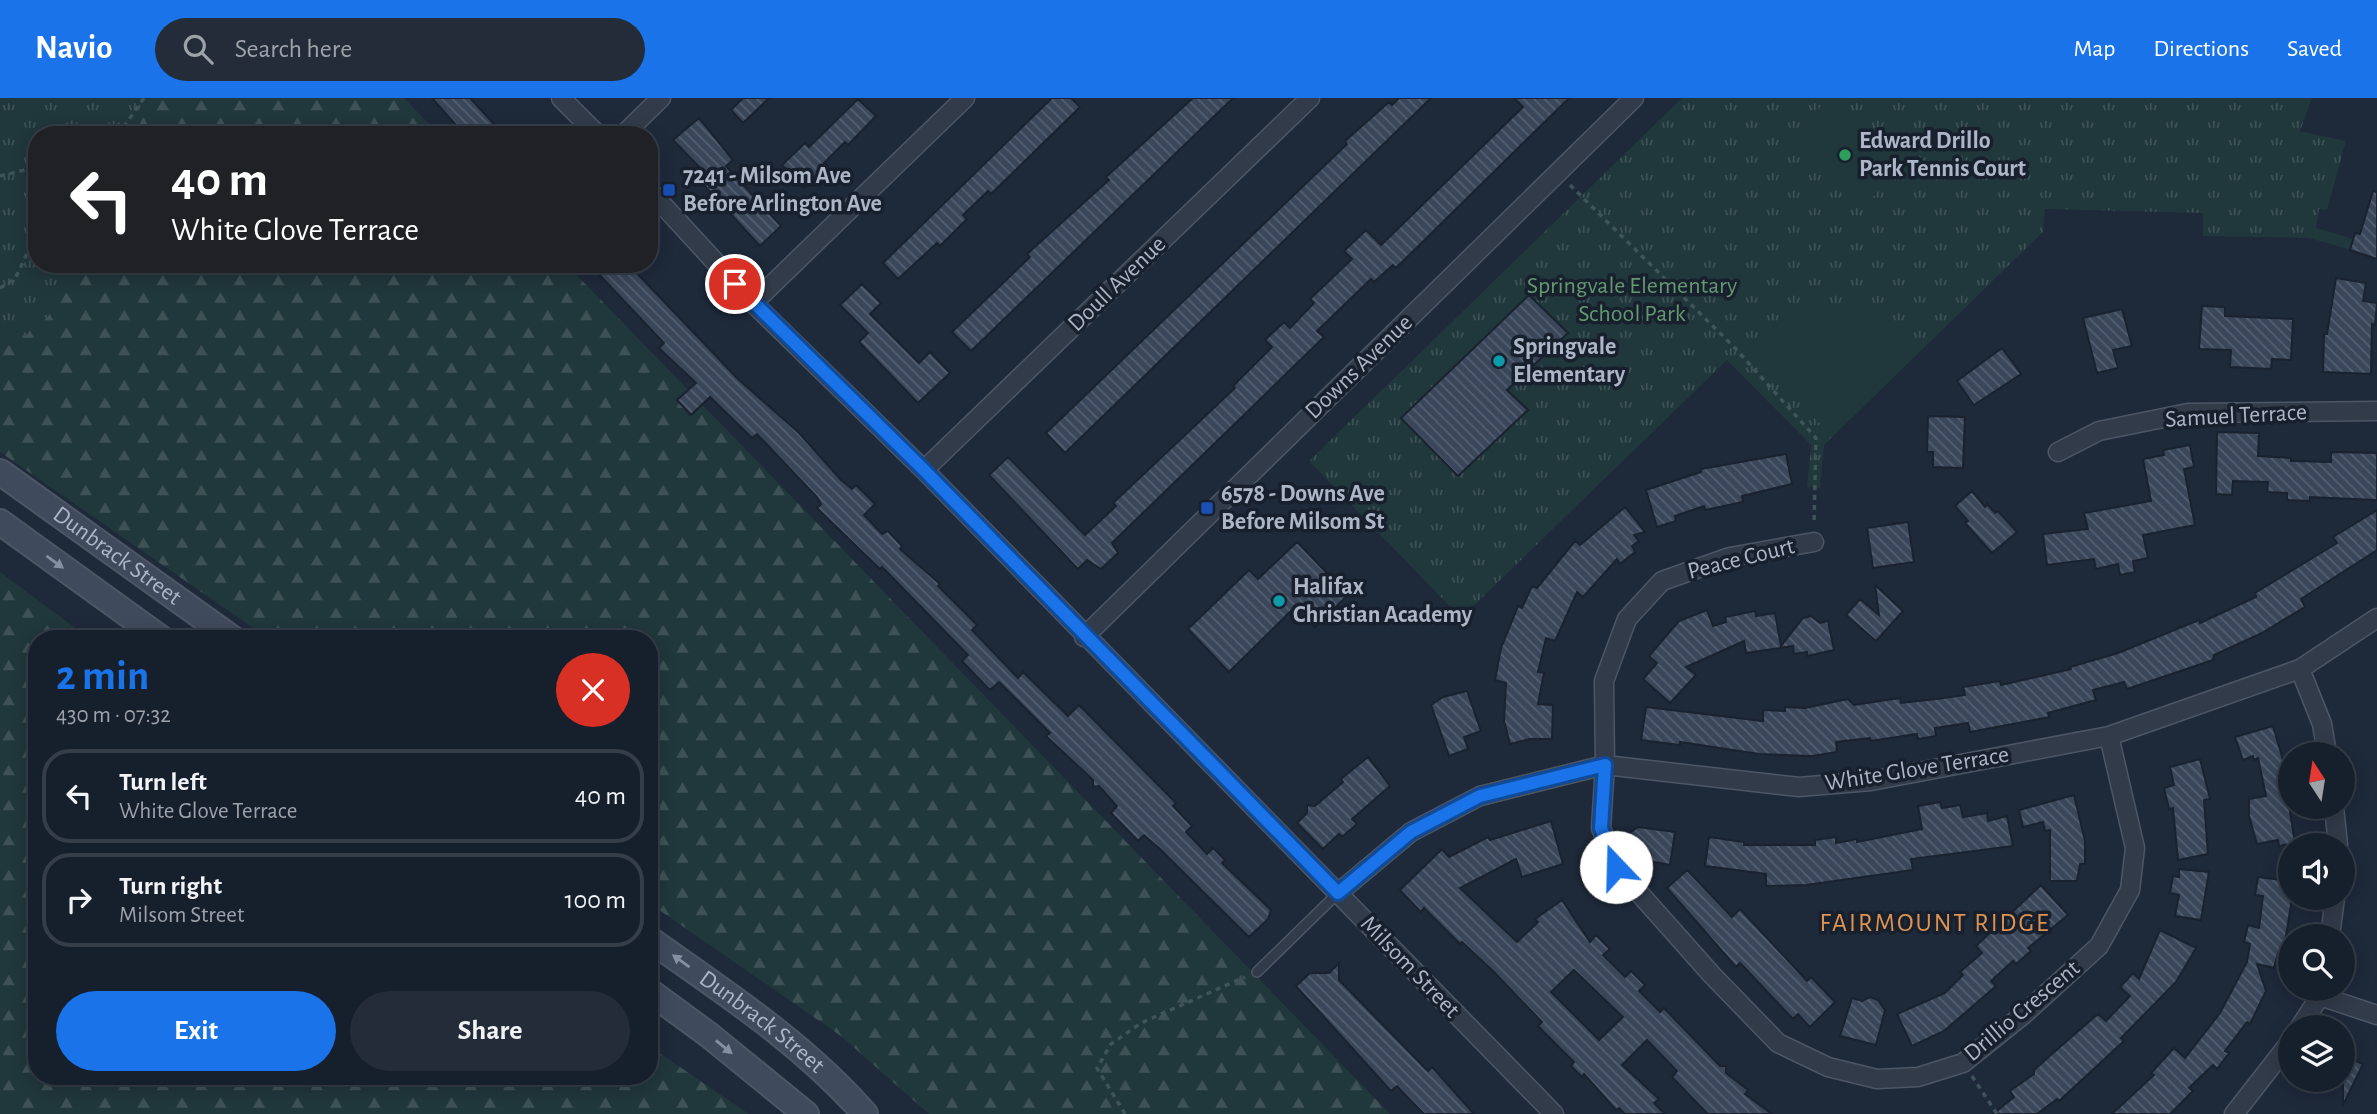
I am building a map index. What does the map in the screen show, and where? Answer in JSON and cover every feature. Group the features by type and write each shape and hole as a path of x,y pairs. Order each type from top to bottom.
{"main road":[{"name":"Dunbrack Street","path":"0,471 221,630"},
{"name":"Dunbrack Street","path":"0,522 150,630"},
{"name":"Dunbrack Street","path":"658,945 766,1023 849,1096 865,1114"},
{"name":"Dunbrack Street","path":"658,998 709,1035 806,1114"}],"street":[{"path":"561,98 589,126"},
{"path":"632,126 661,98"},
{"path":"752,303 965,98"},
{"name":"Doull Avenue","path":"924,470 1310,98"},
{"name":"Downs Avenue","path":"1084,637 1634,98"},
{"name":"Milsom Street","path":"658,200 752,303 924,470 1084,637 1554,1114"},
{"name":"Samuel Terrace","path":"2058,452 2099,431 2188,413 2377,411"},
{"name":"Peace Court","path":"1605,765 1604,681 1627,619 1662,581 1730,557 1814,542"},
{"name":"White Glove Terrace","path":"1338,893 1411,832 1480,796 1605,765 1799,787 1871,780 2109,736 2300,669 2377,618"},
{"path":"2300,669 2322,724 2325,742"},
{"name":"Drillio Crescent","path":"1605,765 1601,828 1616,867 1712,975 1778,1043 1828,1067 1877,1079 1918,1077 1963,1063 2023,1015 2099,946 2130,890 2135,848 2109,736"},
{"path":"2341,1001 2377,1015"},
{"path":"2234,1114 2278,1058"}],"lane":[{"path":"1257,972 1338,893"}],"path":[{"path":"124,126 144,98"},
{"path":"0,176 28,169"},
{"path":"1559,174 1735,348 1816,438 1814,542"},
{"path":"0,288 15,279 28,251"},
{"path":"1125,1114 1097,1068 1111,1044 1141,1023 1257,972"},
{"path":"1963,1063 1997,1114"}],"green space":[{"path":"0,98 292,98 266,126 28,126 28,273 127,273 0,408"},
{"path":"152,98 404,98 431,126 138,126"},
{"name":"Springvale Elementary School Park","path":"1682,98 2312,98 2300,131 2346,141 2327,210 2319,209 2316,228 2377,246 2377,257 2309,238 2203,236 2203,213 2045,209 2043,232 1824,445 1820,488 1807,487 1811,445 1727,360 1461,618 1309,461"},
{"name":"Edward Drillo Park Tennis Court","path":"1829,98 1902,165 1869,201 1783,144"},
{"path":"77,273 575,273 1390,1114 929,1114 841,1036 658,909 658,630 256,630 0,452 0,334 9,325 25,336 47,318"},
{"path":"1863,308 1910,352 1829,433 1747,347 1794,311"},
{"path":"0,572 78,630 28,630 28,1085 658,1085 658,1052 749,1114 0,1114"}],"building":[{"path":"432,98 470,98 496,126 457,126"},
{"path":"743,98 769,98 743,123 731,110"},
{"path":"1052,98 1071,98 1080,107 991,194 988,191 963,215 967,219 940,246 937,243 898,279 883,263"},
{"path":"1193,98 1233,98 971,351 952,332 1030,257 1027,254 1109,180 1106,177"},
{"path":"1399,98 1431,98 1065,453 1046,433 1347,144 1345,141 1389,102 1392,105"},
{"path":"1514,98 1569,98 1396,268 1393,265 1374,282 1371,279 1317,331 1324,337 1112,543 1118,553 1101,569 1087,560 1078,569 989,475 1008,457 1085,535 1116,506 1113,503 1235,388 1233,386 1272,347 1265,340 1284,322 1290,328 1314,303 1310,299 1352,259 1344,251 1366,230 1381,245 1523,107"},
{"path":"858,99 876,116 848,145 845,142 824,163 827,166 804,188 782,165 805,143 809,147"},
{"path":"699,118 733,160 726,166 781,226 760,246 703,184 710,178 673,140"},
{"path":"2373,191 2377,192 2377,259 2350,250 2355,233 2360,234"},
{"path":"598,273 637,273 738,379 799,433 841,480 852,489 856,485 875,504 864,515 882,534 888,531 902,546 900,549 940,584 938,586 977,625 972,630 1018,678 1023,672 1068,716 1079,705 1176,803 1173,806 1192,826 1186,832 1207,854 1213,848 1225,860 1222,863 1271,910 1268,919 1249,937 1144,835 1138,841 1111,813 1117,806 1099,786 1093,787 1093,780 1046,736 1050,733 999,682 990,690 962,661 968,655 882,567 880,569 817,508 821,504 817,497 757,434 752,438 710,397 691,415 677,400 696,383 659,348 664,343"},
{"path":"2336,278 2366,283 2363,301 2377,303 2375,325 2372,324 2371,374 2323,372 2324,334 2327,334"},
{"path":"862,284 881,303 870,314 919,363 930,352 950,373 918,403 859,342 868,333 840,305"},
{"name":"Springvale Elementary","path":"1529,295 1568,333 1507,390 1528,410 1458,476 1401,418"},
{"path":"2202,306 2225,307 2225,316 2293,319 2291,360 2272,359 2271,369 2230,367 2231,350 2199,349"},
{"path":"2122,309 2132,346 2113,350 2118,368 2097,373 2083,318"},
{"path":"2002,348 2021,374 1974,405 1957,381"},
{"path":"1928,416 1965,417 1963,468 1933,467 1933,452 1927,452"},
{"path":"2217,432 2259,433 2258,456 2291,458 2291,461 2331,462 2331,452 2377,453 2377,500 2310,497 2310,501 2287,500 2287,493 2267,492 2268,482 2233,481 2232,495 2216,494"},
{"path":"2190,445 2194,467 2184,469 2195,525 2143,535 2148,558 2133,561 2135,572 2120,575 2118,564 2096,569 2094,559 2047,565 2043,534 2088,529 2084,513 2151,501 2143,459 2164,455 2163,450"},
{"path":"1786,454 1792,484 1742,496 1743,502 1705,510 1704,506 1675,516 1676,521 1657,527 1646,490 1701,472 1701,469"},
{"path":"1972,491 1985,507 1987,504 1995,513 1998,511 2017,532 1992,553 1965,523 1968,521 1955,506"},
{"path":"1625,507 1645,532 1634,535 1639,541 1632,546 1635,552 1620,564 1617,559 1583,597 1577,592 1555,641 1546,638 1538,672 1544,673 1538,704 1553,705 1552,739 1530,739 1510,744 1504,721 1506,683 1495,680 1501,648 1518,606 1522,608 1532,586 1537,588 1575,541 1580,545"},
{"path":"2377,510 2377,550 2301,599 2305,607 2262,633 2214,655 2213,660 2127,689 2124,682 2093,690 2096,700 2048,713 2050,717 1970,732 1968,723 1935,728 1936,736 1918,739 1917,734 1871,741 1870,738 1836,742 1837,752 1812,756 1759,754 1680,742 1680,745 1641,740 1646,707 1763,721 1763,710 1785,711 1785,707 1805,708 1848,699 1854,705 1900,698 1901,703 1936,699 1965,695 1963,687 2000,681 2001,685 2071,669 2070,667 2118,653 2199,620 2200,623 2256,597 2255,593 2337,543 2333,537"},
{"path":"1908,522 1914,562 1873,568 1867,528"},
{"name":"Halifax Christian Academy","path":"1297,542 1348,595 1315,627 1295,607 1229,672 1188,629 1249,570 1258,579"},
{"path":"1875,585 1903,611 1876,641 1846,615 1860,599 1879,615"},
{"path":"1707,610 1713,626 1726,622 1725,617 1755,611 1756,616 1775,613 1781,646 1803,618 1811,616 1820,623 1828,621 1834,650 1807,656 1807,652 1794,654 1793,646 1746,653 1744,641 1686,667 1696,675 1670,703 1643,679 1657,663 1649,656 1679,621"},
{"path":"1467,691 1481,731 1464,737 1468,749 1449,756 1431,705 1443,697"},
{"path":"2273,726 2278,743 2278,819 2291,819 2293,833 2278,833 2278,840 2257,844 2249,816 2249,799 2266,796 2258,758 2254,760 2253,756 2243,760 2235,737"},
{"path":"1368,757 1390,786 1352,819 1357,824 1342,837 1339,834 1323,849 1297,823 1307,813 1307,805 1315,806 1343,782 1341,779"},
{"path":"2200,759 2210,799 2204,800 2208,854 2178,860 2173,808 2169,809 2164,788 2174,785 2170,767"},
{"path":"2074,795 2085,841 2085,864 2080,864 2077,881 2050,881 2050,830 2045,831 2043,822 2023,827 2019,810"},
{"path":"1940,802 1942,808 1960,805 1963,817 1987,813 1988,821 2007,816 2013,846 1911,859 1913,870 1806,885 1766,886 1766,874 1705,866 1709,837 1744,842 1744,845 1815,845 1815,840 1836,837 1836,843 1857,839 1857,842 1922,829 1918,806"},
{"path":"1551,821 1563,864 1522,877 1516,859 1460,888 1517,942 1538,922 1535,919 1562,900 1590,942 1596,935 1610,949 1603,955 1625,977 1631,971 1645,985 1639,991 1660,1012 1664,1008 1720,1066 1726,1066 1726,1073 1748,1090 1745,1094 1772,1114 1708,1114 1672,1077 1677,1071 1647,1040 1622,1065 1659,1099 1654,1103 1665,1114 1625,1114 1619,1108 1616,1110 1584,1074 1582,1077 1571,1066 1574,1062 1538,1026 1542,1022 1494,972 1462,942 1460,944 1424,908 1421,912 1400,890 1442,849 1449,857 1488,837 1490,840","holes":["1574,970 1623,1017 1599,1040 1551,992"]},
{"path":"1638,827 1675,832 1670,865 1629,857 1631,839 1628,834"},
{"path":"2179,869 2209,872 2201,920 2175,916 2179,895 2170,893 2173,876 2179,877"},
{"path":"1687,870 1732,917 1740,909 1807,981 1811,977 1835,1002 1810,1027 1798,1014 1793,1019 1740,963 1736,967 1667,888"},
{"path":"2258,877 2278,879 2278,910 2290,910 2288,924 2278,924 2278,953 2274,968 2257,964 2266,991 2250,1024 2247,1022 2225,1051 2229,1053 2217,1069 2213,1065 2189,1088 2193,1091 2170,1114 2112,1114 2154,1075 2151,1073 2174,1048 2185,1058 2220,1013 2247,962 2250,944 2244,942 2248,925 2259,928 2263,896 2255,895"},
{"path":"2041,885 2068,915 2028,948 2031,951 2016,964 2013,961 1991,981 1996,986 1944,1031 1912,1046 1897,1014 1945,993 1963,975 1960,972 1982,953 1976,946"},
{"path":"2160,930 2196,948 2176,982 2121,1038 2124,1041 2059,1101 2057,1099 2037,1114 1993,1114 2014,1097 2010,1091 2034,1074 2034,1070 2098,1014 2106,1021 2130,996 2120,987 2133,973 2139,979"},
{"path":"1339,963 1339,980 1428,1071 1432,1067 1474,1114 1424,1114 1397,1086 1391,1091 1296,986 1310,973 1329,973"},
{"path":"1870,997 1878,1000 1885,1010 1876,1045 1840,1036 1852,998 1862,1001"},
{"path":"2355,1060 2363,1064 2355,1080"},
{"path":"2343,1092 2349,1092 2343,1105"}],"place":[{"name":"Edward Drillo Park Tennis Court","path":"1845,155"},
{"name":"7241 - Milsom Ave Before Arlington Ave","path":"669,190"},
{"name":"Springvale Elementary","path":"1499,361"},
{"name":"6578 - Downs Ave Before Milsom St","path":"1207,508"},
{"name":"Halifax Christian Academy","path":"1279,601"}],"district":[{"name":"FAIRMOUNT RIDGE","path":"1935,923"}],"route":[{"path":"735,284 924,470 1084,637 1338,893 1411,832 1480,796 1605,765 1601,828 1616,867"}]}
